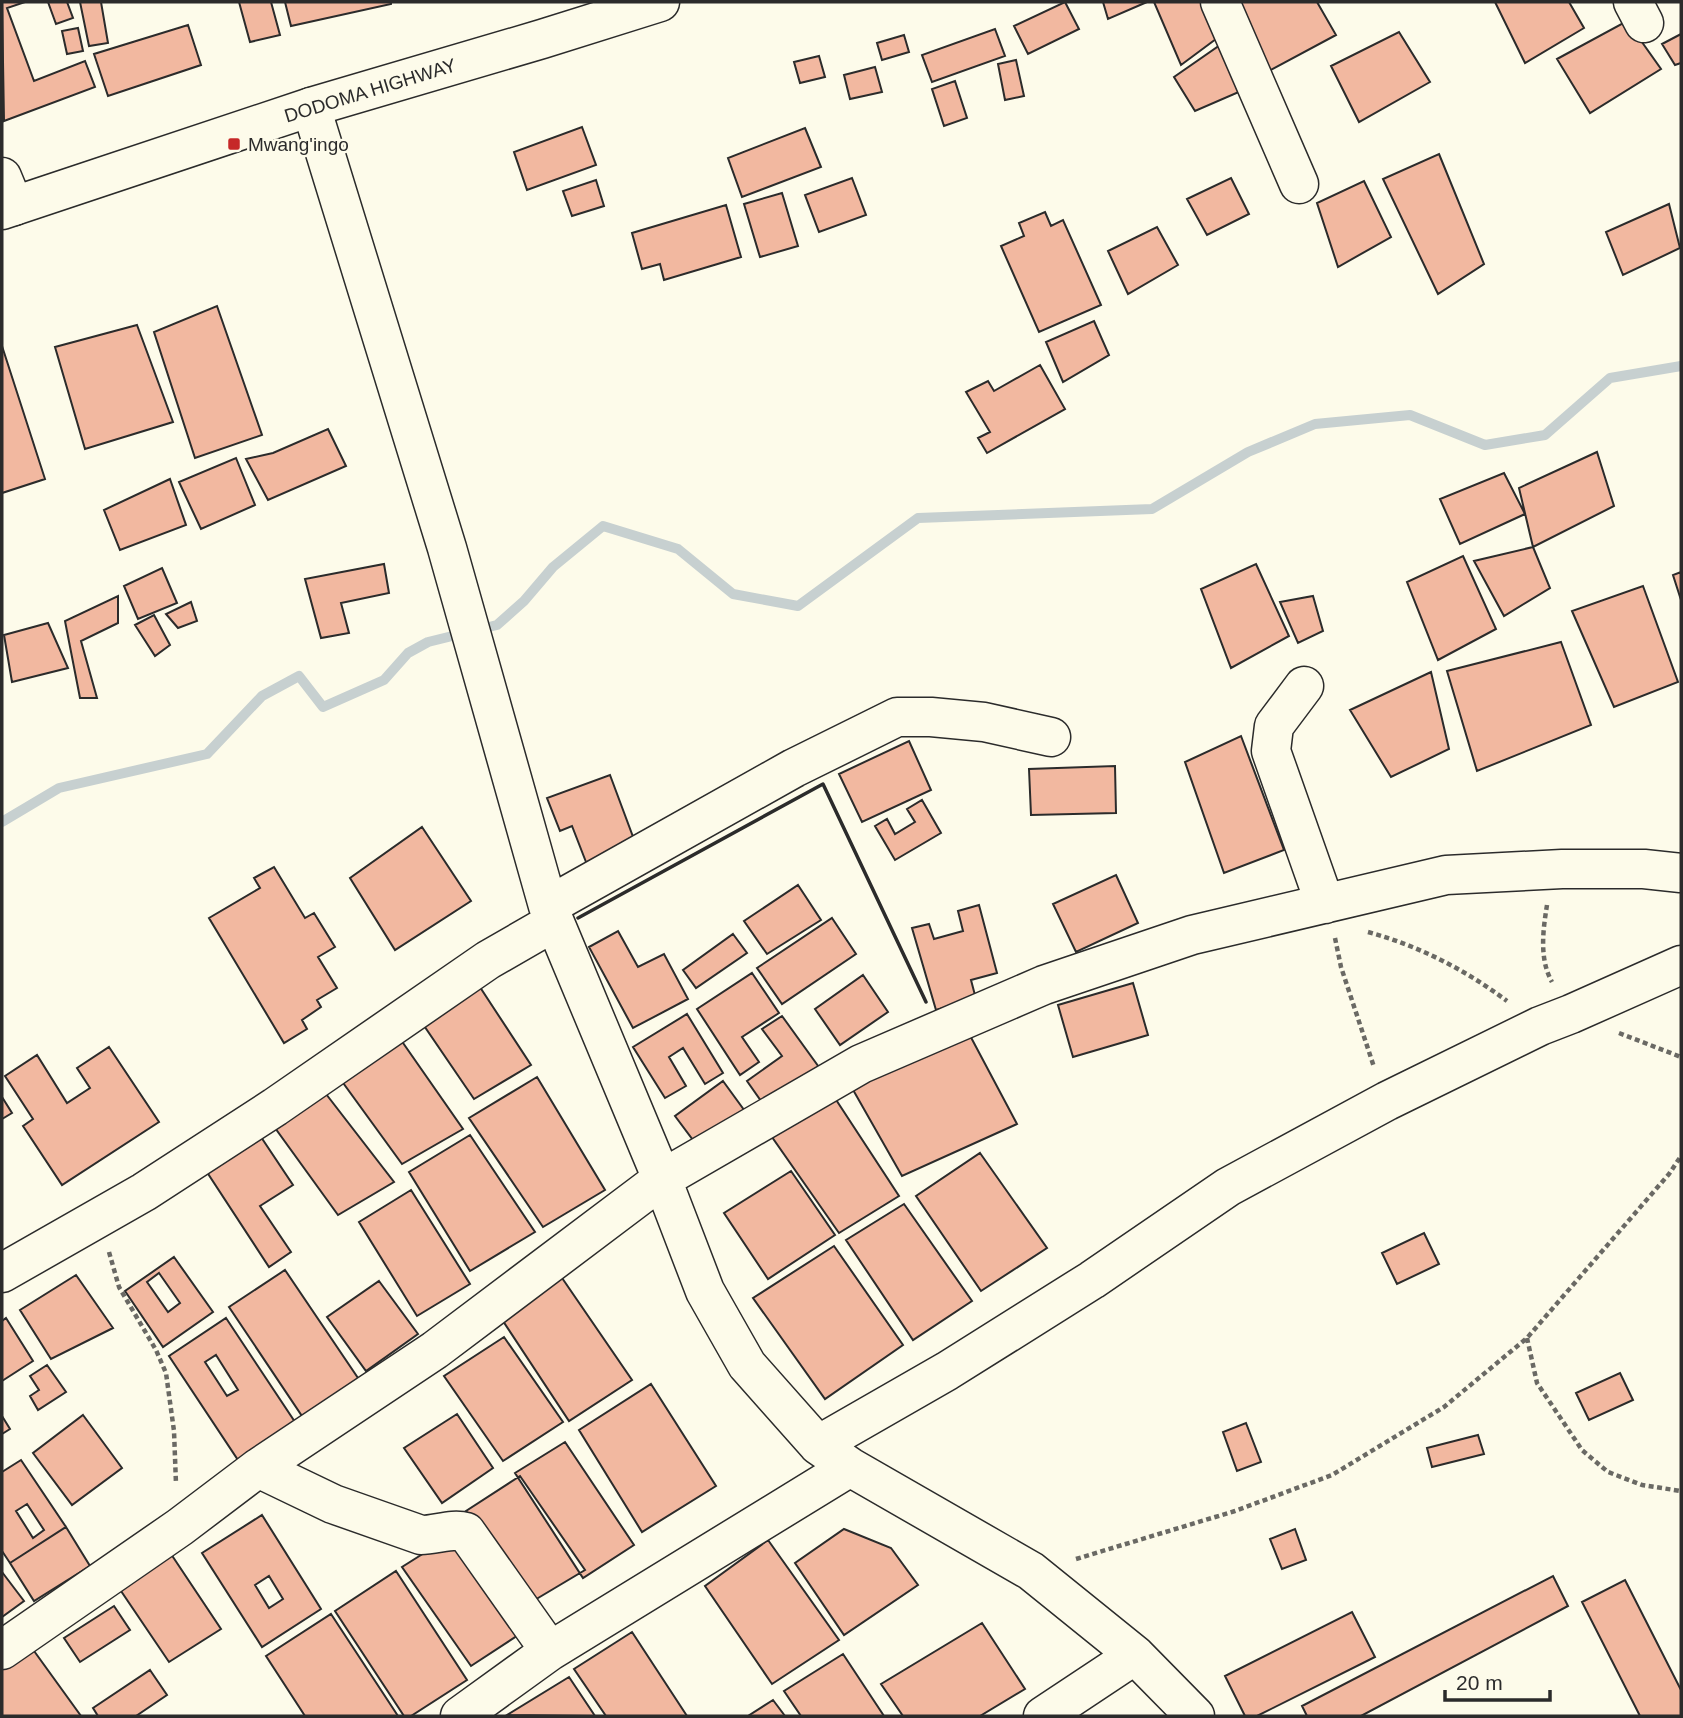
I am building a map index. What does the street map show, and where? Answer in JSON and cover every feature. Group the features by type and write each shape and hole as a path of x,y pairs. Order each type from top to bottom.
{"main road":[{"name":"DODOMA HIGHWAY","path":"6,198 660,2"},
{"path":"1220,2 1299,184"},
{"path":"311,107 447,548 551,914 662,1179 705,1291 747,1365 818,1445 1031,1571 1135,1655 1195,1716"},
{"path":"1304,686 1274,726 1271,751 1329,915"},
{"path":"2,1273 144,1192 275,1107 551,914 794,768 897,717 984,722 1051,737"},
{"path":"2,1650 180,1527 258,1468 435,1350 662,1179 861,1064 1044,985 1192,935 1329,915 1446,875 1562,869 1644,869 1681,873"},
{"path":"818,1445 947,1371 1093,1280 1228,1187 1387,1101 1556,1020 1681,965"},
{"path":"460,1716 550,1651 850,1466"},
{"path":"258,1468 333,1504 421,1535 456,1530 466,1532 550,1651"},
{"path":"1043,1716 1135,1655"}],"path":[{"path":"1556,1020 1543,952 1543,928 1547,901 1562,869"},
{"path":"1329,915 1426,952 1556,1020 1681,1057"},
{"path":"1329,915 1341,967 1362,1036 1387,1101"},
{"path":"1031,1571 1235,1511 1332,1475 1444,1406 1527,1338 1669,1174 1681,1156"},
{"path":"99,1217 119,1287 156,1350 166,1373 174,1431 180,1527"},
{"path":"1527,1338 1537,1383 1582,1450 1608,1472 1642,1485 1681,1491"}],"building":[{"path":"2,2 25,2 7,8 34,81 85,61 95,87 4,121"},
{"path":"48,2 67,2 73,18 56,24"},
{"path":"80,2 101,2 108,43 89,46"},
{"path":"239,2 271,2 280,35 250,42"},
{"path":"285,2 391,2 391,4 291,26"},
{"path":"1065,2 1079,29 1028,54 1014,26"},
{"path":"1103,2 1147,2 1108,19"},
{"path":"1154,2 1201,2 1220,36 1181,65"},
{"path":"1229,2 1317,2 1336,35 1267,72"},
{"path":"1495,2 1569,2 1584,28 1525,63"},
{"path":"1627,21 1661,69 1590,113 1557,59"},
{"path":"188,25 201,65 108,96 94,54"},
{"path":"78,28 83,51 67,54 62,31"},
{"path":"995,29 1005,56 932,82 922,55"},
{"path":"1399,32 1430,82 1359,122 1331,66"},
{"path":"1681,34 1681,63 1675,65 1662,44"},
{"path":"904,35 909,52 882,60 877,43"},
{"path":"1223,43 1248,88 1195,111 1174,77"},
{"path":"819,56 825,77 800,83 794,62"},
{"path":"1016,60 1024,96 1005,100 998,64"},
{"path":"875,67 882,92 850,99 844,75"},
{"path":"955,81 967,118 944,126 932,89"},
{"path":"582,127 596,165 527,190 514,152"},
{"path":"805,128 821,167 742,197 728,158"},
{"path":"1439,154 1484,264 1438,294 1383,179"},
{"path":"852,178 866,215 819,232 805,195"},
{"path":"1231,178 1249,214 1207,235 1187,199"},
{"path":"596,180 604,206 572,216 563,191"},
{"path":"1364,181 1391,237 1338,267 1317,203"},
{"path":"782,193 798,246 760,257 744,204"},
{"path":"1669,204 1680,248 1623,275 1606,232"},
{"path":"726,205 741,257 664,280 660,264 642,269 632,233"},
{"path":"1045,212 1051,226 1063,220 1101,305 1039,332 1001,246 1024,236 1019,223"},
{"path":"1157,227 1178,265 1128,294 1108,251"},
{"path":"217,306 262,435 195,458 154,332"},
{"path":"1094,321 1109,355 1063,382 1046,342"},
{"path":"137,325 173,422 85,449 55,347"},
{"path":"2,346 45,479 2,493"},
{"path":"1040,365 1065,409 987,453 978,438 990,432 966,392 988,381 994,391"},
{"path":"328,429 346,466 268,500 246,459 273,453"},
{"path":"1597,452 1614,506 1533,547 1519,488"},
{"path":"236,458 255,505 201,529 179,482"},
{"path":"1504,473 1525,514 1460,544 1440,499"},
{"path":"170,479 186,525 120,550 104,510"},
{"path":"1533,547 1550,588 1504,616 1474,561"},
{"path":"1463,556 1496,629 1438,660 1407,582"},
{"path":"384,564 389,593 341,603 349,633 321,638 305,579"},
{"path":"1256,564 1289,636 1231,668 1201,589"},
{"path":"162,568 177,603 138,619 124,586"},
{"path":"1681,572 1681,600 1673,575"},
{"path":"1643,586 1678,682 1614,707 1572,611"},
{"path":"118,596 118,623 81,641 97,698 80,698 65,621"},
{"path":"1313,596 1323,631 1298,643 1280,602"},
{"path":"191,602 197,621 178,628 166,614"},
{"path":"154,615 170,645 155,656 135,625"},
{"path":"48,623 68,668 12,682 4,635"},
{"path":"1561,642 1591,725 1477,771 1447,671"},
{"path":"1431,672 1449,749 1391,777 1350,710"},
{"path":"1241,736 1284,850 1224,873 1185,762"},
{"path":"909,741 931,790 862,822 839,774"},
{"path":"1115,766 1116,813 1031,815 1029,769"},
{"path":"610,775 642,861 593,880 572,826 560,831 547,798"},
{"path":"922,800 941,833 895,860 875,826 887,819 895,834 915,822 907,809"},
{"path":"422,827 471,901 395,950 350,878"},
{"path":"274,867 305,918 314,913 335,947 318,957 337,988 317,1000 321,1007 302,1020 307,1029 284,1043 209,918 260,888 254,878"},
{"path":"1116,875 1138,923 1076,952 1053,904"},
{"path":"798,885 821,920 767,954 744,921"},
{"path":"979,905 997,973 971,980 976,999 936,1010 912,928 929,924 934,939 963,931 958,911"},
{"path":"832,918 856,954 782,1004 757,968"},
{"path":"618,931 638,967 664,954 688,999 633,1028 589,947"},
{"path":"733,934 747,953 696,988 683,970"},
{"path":"752,973 779,1013 742,1037 759,1062 740,1075 697,1009"},
{"path":"863,975 888,1012 840,1045 815,1009"},
{"path":"474,978 531,1065 474,1099 416,1014"},
{"path":"1133,983 1148,1035 1073,1057 1058,1005"},
{"path":"687,1014 723,1073 705,1084 683,1048 669,1057 686,1086 665,1098 633,1047"},
{"path":"782,1016 821,1070 766,1108 747,1081 782,1056 762,1029"},
{"path":"966,1028 1017,1124 902,1176 848,1081"},
{"path":"394,1030 463,1129 402,1164 333,1069"},
{"path":"109,1047 159,1122 62,1185 23,1126 33,1119 5,1076 37,1055 67,1103 90,1088 77,1068"},
{"path":"537,1077 605,1190 543,1227 469,1118"},
{"path":"316,1081 394,1182 338,1215 265,1114"},
{"path":"723,1081 747,1114 699,1148 675,1116"},
{"path":"829,1089 899,1196 839,1233 765,1127"},
{"path":"2,1097 12,1113 2,1119"},
{"path":"255,1128 293,1185 260,1206 291,1252 269,1267 201,1163"},
{"path":"470,1135 535,1232 470,1271 409,1172"},
{"path":"980,1153 1047,1248 981,1291 916,1196"},
{"path":"791,1171 835,1235 768,1279 724,1213"},
{"path":"411,1190 470,1284 417,1316 359,1222"},
{"path":"904,1204 972,1301 913,1340 846,1240"},
{"path":"1424,1233 1439,1264 1397,1284 1382,1253"},
{"path":"834,1246 903,1345 825,1399 753,1298"},
{"path":"174,1257 213,1312 163,1347 125,1291","holes":["159,1273 180,1303 168,1312 147,1282"]},
{"path":"285,1270 360,1381 304,1419 229,1307"},
{"path":"76,1275 113,1328 51,1359 20,1310"},
{"path":"560,1275 632,1380 569,1421 499,1315"},
{"path":"379,1281 418,1334 366,1371 327,1317"},
{"path":"6,1318 33,1361 2,1381 2,1321"},
{"path":"226,1318 295,1422 238,1460 169,1356","holes":["216,1355 238,1390 227,1396 205,1362"]},
{"path":"504,1337 563,1422 503,1461 444,1376"},
{"path":"47,1365 66,1392 38,1410 30,1396 39,1390 30,1376"},
{"path":"1620,1373 1633,1400 1589,1420 1576,1393"},
{"path":"651,1384 716,1486 642,1532 579,1430"},
{"path":"457,1414 493,1468 442,1503 404,1448"},
{"path":"83,1415 122,1468 72,1505 33,1453"},
{"path":"2,1416 10,1429 2,1434"},
{"path":"1246,1423 1261,1462 1237,1471 1223,1432"},
{"path":"1478,1435 1484,1454 1432,1467 1427,1448"},
{"path":"565,1442 634,1545 583,1578 515,1473"},
{"path":"21,1460 66,1527 10,1563 2,1551 2,1472","holes":["27,1504 44,1530 33,1538 16,1511"]},
{"path":"520,1476 585,1570 528,1604 466,1511"},
{"path":"262,1515 321,1609 262,1647 202,1553","holes":["269,1576 283,1599 269,1608 255,1585"]},
{"path":"66,1527 90,1566 34,1601 10,1563"},
{"path":"844,1529 891,1548 918,1585 844,1635 795,1563"},
{"path":"1295,1529 1306,1560 1282,1569 1270,1539"},
{"path":"459,1531 526,1630 471,1666 402,1567"},
{"path":"768,1540 839,1640 772,1684 705,1586"},
{"path":"171,1554 221,1629 169,1662 119,1588"},
{"path":"396,1571 467,1680 411,1716 404,1716 335,1611"},
{"path":"2,1572 24,1601 2,1617"},
{"path":"1553,1576 1568,1606 1361,1716 1307,1716 1302,1706"},
{"path":"1625,1580 1681,1690 1681,1716 1640,1716 1582,1602"},
{"path":"114,1606 130,1630 80,1662 64,1638"},
{"path":"1352,1612 1375,1657 1257,1716 1245,1716 1225,1676"},
{"path":"331,1614 398,1716 305,1716 266,1656"},
{"path":"982,1623 1025,1689 980,1716 903,1716 881,1684"},
{"path":"632,1632 687,1716 606,1716 574,1669"},
{"path":"29,1644 81,1716 2,1716 2,1663"},
{"path":"843,1654 884,1716 801,1716 784,1691"},
{"path":"150,1670 167,1695 136,1716 98,1716 93,1708"},
{"path":"569,1677 595,1716 507,1715"},
{"path":"773,1700 785,1716 748,1716"}],"waterway":[{"path":"2,822 59,788 207,754 262,696 299,676 323,707 384,680 408,653 428,642 497,625 524,601 553,567 603,526 678,549 733,594 798,606 918,518 1152,509 1248,452 1315,424 1410,415 1485,445 1545,435 1610,378 1681,366"}],"wall":[{"path":"578,918 823,784 926,1002"}],"place":[{"name":"Mwang'ingo","path":"234,144"}]}
